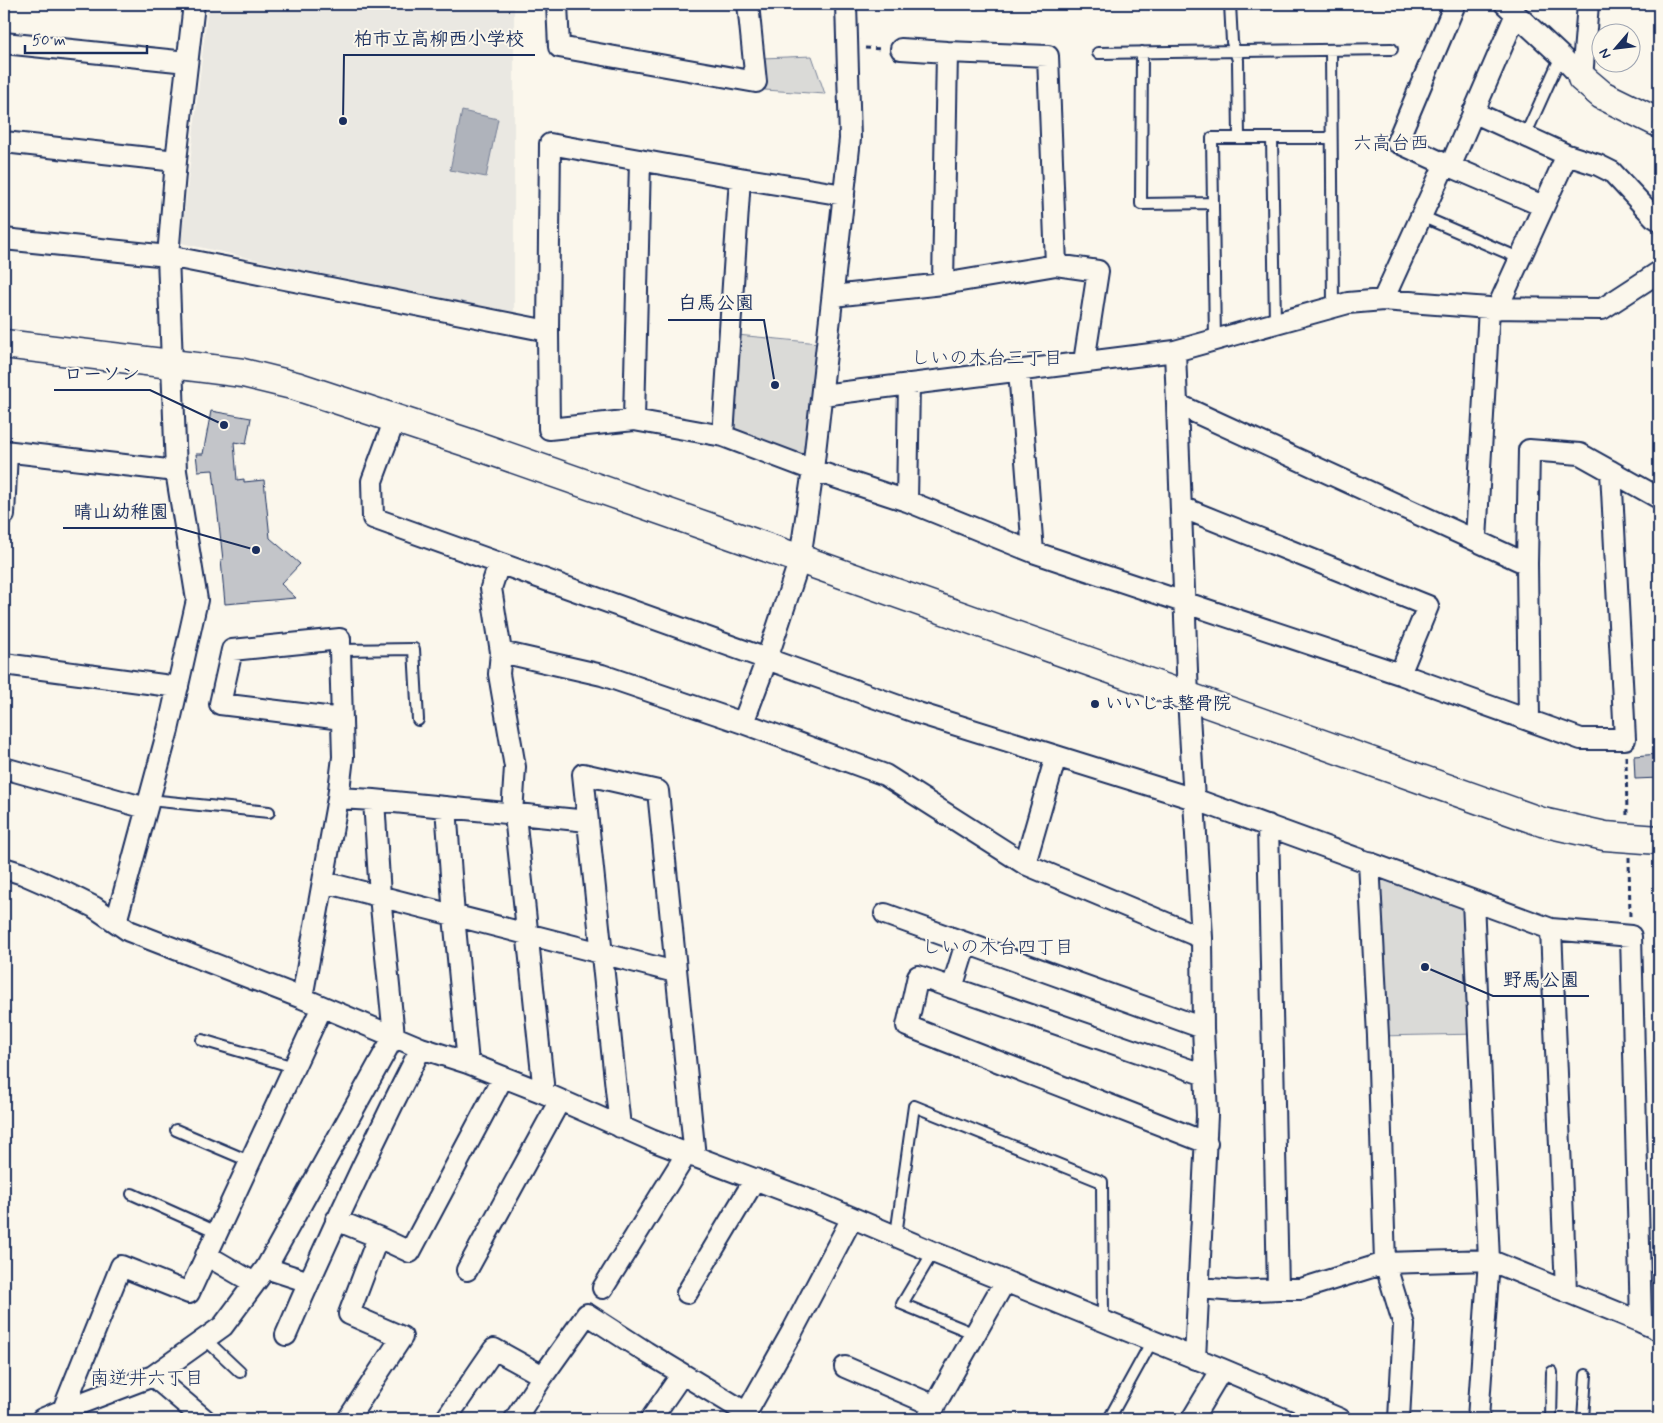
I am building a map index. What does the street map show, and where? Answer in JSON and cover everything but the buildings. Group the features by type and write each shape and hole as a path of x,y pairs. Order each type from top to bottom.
{"street":[{"path":"116,922 168,730 196,600 176,471 168,256 176,161 194,4"},
{"path":"557,4 559,47 756,82 748,4"},
{"path":"743,723 767,659 800,559 813,470 850,139 846,4"},
{"path":"1455,4 1397,142 1447,166 1543,206"},
{"path":"1582,78 1588,4"},
{"path":"1383,300 1421,216 1473,112 1510,9 1602,95 1659,123"},
{"path":"4,43 187,62"},
{"path":"902,49 1048,56 1056,265"},
{"path":"943,284 947,52"},
{"path":"1473,112 1567,155 1612,172 1659,220"},
{"path":"4,142 176,161"},
{"path":"844,195 550,144 549,429 634,420 723,436 813,470 907,501 1033,552 1400,674 1581,739 1625,739 1611,471"},
{"path":"1476,540 1493,308 1519,258 1567,155"},
{"path":"634,420 640,160"},
{"path":"723,436 740,178"},
{"path":"4,239 168,256 548,331"},
{"path":"833,296 943,284 1056,265 1098,271 1084,362"},
{"path":"822,395 1175,351 1348,303 1383,300 1493,308 1602,309 1659,272"},
{"path":"4,344 173,363 243,373 287,384 395,419 800,559 1542,822 1605,836 1659,840"},
{"path":"1175,351 1188,697 1202,938 1205,1076 1206,1143 1195,1358"},
{"path":"1019,370 1033,552"},
{"path":"907,501 909,384"},
{"path":"1177,404 1527,564"},
{"path":"395,419 372,481 373,518 918,713 1194,799 1551,929 1631,936 1650,1326 1489,1260 1385,1263 1301,1288 1236,1291 1199,1288"},
{"path":"1529,720 1527,564 1529,450 1580,454 1659,498"},
{"path":"4,515 5,451 176,471"},
{"path":"1181,507 1428,606 1400,674"},
{"path":"467,1270 552,1097 528,935 514,814 515,767 499,674 500,652 491,588 499,564"},
{"path":"302,998 324,882 343,757 340,640 232,650 220,704 342,719"},
{"path":"500,652 602,675 743,723 886,775 1025,864 1202,938"},
{"path":"4,664 178,687"},
{"path":"1025,864 1056,756"},
{"path":"4,768 148,804"},
{"path":"603,1288 691,1155 658,791 583,774 620,1127"},
{"path":"338,798 588,821"},
{"path":"42,1419 153,1376 223,1326 260,1275 394,1036 380,896 374,800"},
{"path":"446,807 468,1063"},
{"path":"1268,825 1278,1288"},
{"path":"1368,862 1378,1036 1385,1263 1404,1325 1398,1419"},
{"path":"4,868 13,875 94,907 129,931 302,998 421,1048 468,1063 620,1127 896,1235 932,1252 1103,1320 1340,1419"},
{"path":"324,882 675,972"},
{"path":"1473,900 1489,1260 1478,1419"},
{"path":"885,914 1203,1028"},
{"path":"1551,929 1566,1291"},
{"path":"952,988 966,944"},
{"path":"1205,1076 918,976 907,1026 1206,1143"},
{"path":"63,1410 122,1266 189,1293 322,1007"},
{"path":"286,1335 336,1220 421,1048"},
{"path":"336,1220 410,1252 503,1077"},
{"path":"687,1293 755,1179"},
{"path":"515,1419 587,1314 745,1416 794,1330 852,1218"},
{"path":"348,1419 402,1337 349,1314 378,1237"},
{"path":"206,1255 260,1275 309,1282"},
{"path":"845,1366 931,1412 1005,1281"},
{"path":"446,1419 494,1349 543,1376"},
{"path":"1192,1419 1222,1369"},
{"path":"651,1419 682,1374"},
{"path":"153,1376 204,1419"}],"lane":[{"path":"1230,4 1232,42 1238,60 1239,138"},
{"path":"1098,53 1392,48"},
{"path":"1331,50 1333,307"},
{"path":"1142,52 1141,204 1213,203"},
{"path":"1525,136 1561,56"},
{"path":"1215,340 1212,138 1331,138"},
{"path":"1272,138 1275,323"},
{"path":"1421,216 1519,258"},
{"path":"340,650 414,649 418,720"},
{"path":"148,804 269,812"},
{"path":"202,1040 294,1067"},
{"path":"896,1235 914,1106 1102,1182 1103,1320"},
{"path":"176,1130 250,1161"},
{"path":"132,1194 216,1232"},
{"path":"932,1252 902,1304 976,1334"},
{"path":"205,1340 240,1372"},
{"path":"1109,1419 1152,1341"},
{"path":"1550,1419 1552,1372"},
{"path":"1583,1419 1586,1375"}],"path":[{"path":"847,48 902,49"},
{"path":"1625,739 1628,823"},
{"path":"1629,857 1631,936"}],"shaded area":[{"path":"208,4 514,4 514,317 181,243"},
{"path":"812,56 825,94 765,90 762,58"},
{"path":"462,111 498,119 486,177 450,170"},
{"path":"737,335 819,343 808,453 802,456 737,435 732,427"},
{"path":"1369,862 1473,901 1479,1034 1378,1036"}],"place":[{"name":"柏市立高柳西小学校","path":"343,121"},
{"name":"白馬公園","path":"775,385"},
{"name":"ローソン","path":"224,425"},
{"name":"晴山幼稚園","path":"256,550"},
{"name":"いいじま整骨院","path":"1095,704"},
{"name":"野馬公園","path":"1425,967"}],"district":[{"name":"六高台西","path":"1391,143"},
{"name":"しいの木台三丁目","path":"987,358"},
{"name":"しいの木台四丁目","path":"998,947"},
{"name":"南逆井六丁目","path":"147,1378"}]}
